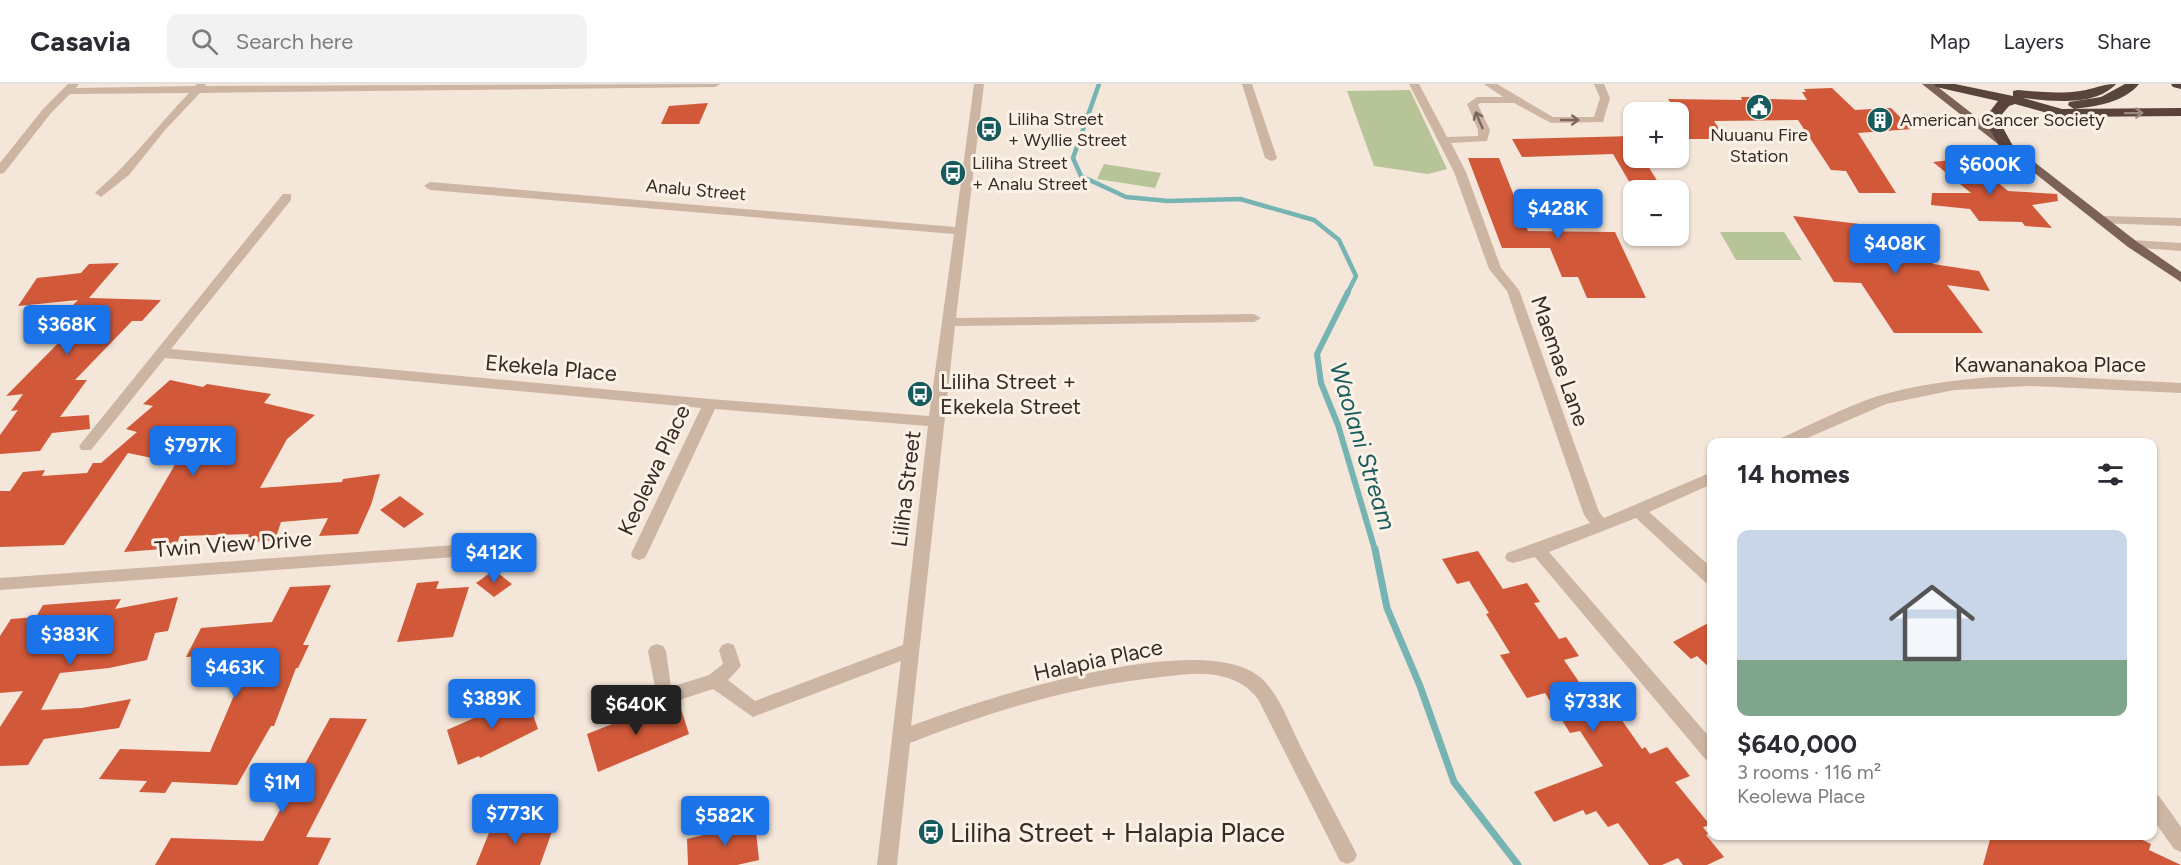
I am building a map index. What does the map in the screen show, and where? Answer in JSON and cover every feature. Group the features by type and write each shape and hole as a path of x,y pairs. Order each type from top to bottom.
{"highway":[{"path":"1940,84 1988,96 2074,105 2107,100 2122,94 2133,84"},
{"path":"1961,84 2018,94 2063,97 2093,92 2110,84"},
{"path":"2007,146 1991,119 2004,103 2015,100 2062,113 2181,112"}],"main road":[{"path":"1927,84 2132,244 2181,278"}],"street":[{"path":"0,171 47,111 71,87 715,84"},
{"name":"Liliha Street","path":"887,865 936,422 979,84"},
{"path":"1247,84 1270,158"},
{"name":"Maemae Lane","path":"1414,84 1460,172 1495,269 1513,290 1592,515 1600,524"},
{"path":"1489,84 1551,120 1599,120 1602,118 1605,98 1599,84"},
{"path":"101,193 125,173 161,128 200,87"},
{"path":"1445,140 1483,139 1484,130 1472,104 1477,100 1517,100"},
{"name":"Analu Street","path":"430,186 959,231"},
{"path":"86,446 286,197"},
{"path":"2101,220 2181,222"},
{"path":"2132,244 2181,247"},
{"path":"948,322 1254,318"},
{"name":"Ekekela Place","path":"163,353 710,404 936,422"},
{"name":"Kawananakoa Place","path":"1795,438 1883,400 1968,383 2051,383 2181,388"},
{"name":"Keolewa Place","path":"639,554 710,404"},
{"path":"1513,557 1538,550 1638,511 1707,479"},
{"path":"1638,511 1707,573"},
{"name":"Twin View Drive","path":"0,584 469,550"},
{"path":"1538,550 1707,747"},
{"path":"657,651 664,697 715,681 732,666 728,650"},
{"path":"715,681 753,709 910,650"},
{"name":"Halapia Place","path":"901,738 938,722 1115,675 1176,667 1204,666 1227,669 1252,681 1260,690 1278,720 1347,855"},
{"path":"2157,809 2181,843"}],"green space":[{"path":"1410,90 1447,169 1428,174 1374,166 1347,91"},
{"path":"1104,164 1161,173 1155,188 1097,179"},
{"path":"1720,232 1784,232 1802,260 1736,260"}],"building":[{"path":"1832,88 1855,110 1891,108 1912,129 1858,133 1896,193 1859,193 1846,171 1831,170 1798,120 1714,121 1726,139 1689,139 1689,102 1670,102 1668,99 1742,100 1741,97 1763,97 1765,99 1807,100 1802,92 1806,92 1804,89"},
{"path":"708,103 699,124 661,124 669,106"},
{"path":"1623,136 1623,168 1649,168 1657,180 1628,180 1613,154 1522,157 1512,139"},
{"path":"1468,158 1499,158 1528,231 1615,232 1646,298 1587,298 1578,277 1562,277 1550,248 1502,248"},
{"path":"1969,158 2008,191 2057,194 2058,201 2032,205 2052,228 2025,226 2022,222 1979,221 1970,209 1931,205 1932,193 1971,193 1933,162"},
{"path":"1793,216 1918,231 1933,264 1979,271 1990,291 1947,285 1983,333 1894,333 1861,283 1834,282"},
{"path":"119,263 89,298 161,300 142,321 132,321 75,380 87,380 60,417 89,415 90,429 52,433 40,451 0,454 0,435 18,410 11,411 23,394 6,396 86,315 64,314 78,300 18,306 37,278 81,273 89,264"},
{"path":"170,380 203,387 207,384 271,394 264,403 315,415 287,439 260,488 342,482 343,479 380,474 371,505 358,534 319,536 328,518 281,522 275,540 245,543 249,534 180,536 175,548 124,552 176,463 128,453 64,545 0,547 0,491 10,491 23,472 45,470 42,476 87,473 93,463 101,463 137,432 126,429 153,406 143,404"},
{"path":"400,496 424,514 404,528 380,510"},
{"path":"1478,551 1503,589 1527,583 1540,602 1534,603 1559,639 1566,637 1579,656 1564,660 1588,695 1618,687 1637,714 1621,719 1642,749 1645,747 1650,754 1667,747 1690,776 1675,782 1707,821 1707,826 1703,827 1707,833 1707,840 1710,840 1724,857 1707,865 1683,865 1678,858 1662,865 1649,865 1618,823 1608,827 1596,811 1586,815 1583,810 1554,822 1534,792 1603,766 1580,731 1570,733 1545,693 1527,698 1500,655 1510,653 1486,614 1489,613 1469,581 1457,584 1442,559"},
{"path":"494,570 512,584 494,597 476,583"},
{"path":"439,581 436,589 469,587 453,637 397,642 417,583"},
{"path":"331,585 303,645 309,645 296,668 274,726 271,726 237,785 172,782 165,793 139,792 147,781 99,779 120,749 210,752 235,693 238,692 258,652 186,657 201,628 272,622 290,587"},
{"path":"178,597 168,631 155,633 147,660 109,668 60,673 41,710 82,708 131,699 119,728 44,739 28,765 0,766 0,727 23,691 0,693 0,636 11,619 36,617 43,605 121,599 115,609"},
{"path":"1707,624 1707,665 1697,656 1691,659 1673,642"},
{"path":"526,695 538,729 480,758 479,756 458,765 447,730"},
{"path":"679,703 689,734 598,772 587,734 645,711 646,716"},
{"path":"330,718 367,719 306,837 331,838 318,865 155,865 171,838 263,841"},
{"path":"755,822 759,860 737,865 688,865 687,839"},
{"path":"493,823 554,826 540,865 476,865"},
{"path":"1990,840 2142,840 2151,844 2149,850 2181,865 1983,865"}],"waterway":[{"name":"Waolani Stream","path":"1099,84 1073,158 1081,176 1126,197 1168,201 1240,199 1314,220 1339,240 1356,276 1317,354 1321,383 1338,425 1375,550"},
{"name":"Waolani Stream","path":"1375,549 1387,608 1420,686 1454,782 1518,865"}],"place":[{"name":"Nuuanu Fire Station","path":"1759,107"},
{"name":"American Cancer Society","path":"1880,120"},
{"name":"Liliha Street + Wyllie Street","path":"989,129"},
{"name":"Liliha Street + Analu Street","path":"953,173"},
{"name":"Liliha Street + Ekekela Street","path":"920,394"},
{"name":"Liliha Street + Halapia Place","path":"931,832"}]}
